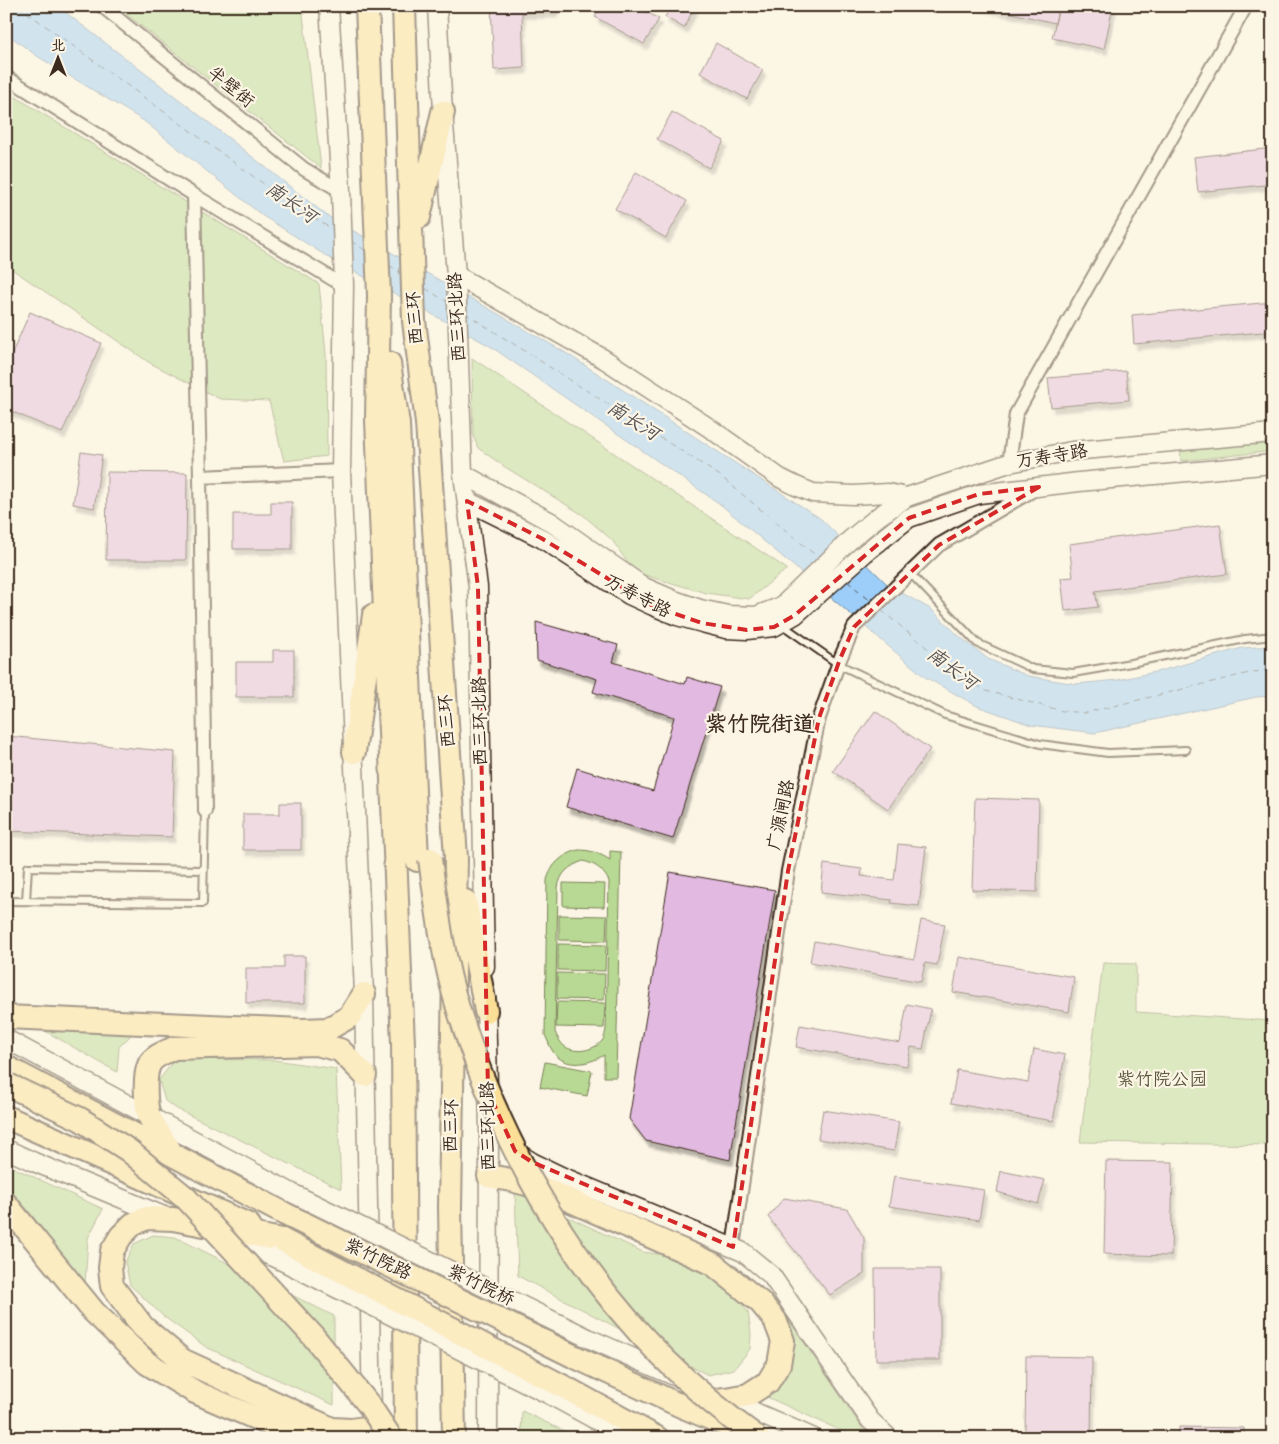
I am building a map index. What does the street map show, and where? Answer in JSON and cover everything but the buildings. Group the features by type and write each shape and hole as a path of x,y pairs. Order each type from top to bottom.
{"highway":[{"name":"西三环","path":"367,6 379,295 377,420 403,1044 406,1438"},
{"name":"西三环","path":"404,6 414,321 427,423 456,858 450,1206 454,1438"},
{"path":"412,248 443,112"},
{"path":"379,295 398,424 423,860 458,1007 485,1084 506,1135 550,1214 577,1255 604,1290 662,1357 696,1388 757,1438"},
{"path":"414,321 413,424 424,914 435,968 451,1024 479,1105 496,1142 519,1188 572,1272 606,1316 642,1354 738,1438"},
{"path":"354,752 382,562"},
{"path":"456,858 486,1011"},
{"path":"6,1017 328,1030 349,1016 364,994"},
{"path":"173,1155 149,1116 146,1078 149,1064 160,1054 174,1048 316,1044 340,1050 365,1075"},
{"name":"紫竹院路","path":"6,1067 173,1155 288,1203 573,1356 678,1405 757,1438"},
{"path":"6,1084 88,1124 128,1150 185,1197 313,1336 369,1405 377,1435"},
{"path":"6,1097 74,1130 120,1159 156,1189 195,1228 335,1381 361,1417 377,1435"},
{"name":"紫竹院路","path":"6,1117 278,1248 558,1392 657,1438"},
{"path":"489,1176 542,1188 713,1264 760,1302 775,1320 782,1341 779,1364 768,1382 748,1395 678,1405"},
{"path":"6,1204 94,1312 146,1363 196,1392 302,1438"},
{"path":"278,1248 172,1220 147,1218 132,1224 120,1236 112,1251 110,1268 112,1286 143,1327 182,1360 332,1429 352,1430 377,1435"}],"street":[{"name":"半壁街","path":"102,6 341,199"},
{"path":"329,6 341,199 344,286 342,471 364,994 377,1435"},
{"name":"西三环北路","path":"438,6 443,112 456,275 464,474 478,587 489,1130 488,1438"},
{"path":"1009,463 1016,414 1246,6"},
{"path":"6,77 344,286"},
{"path":"194,195 205,811"},
{"path":"456,275 604,359 708,427 780,478 796,486 813,493 853,496 888,493 907,497"},
{"name":"万寿寺路","path":"467,502 540,538 629,595 677,616 726,629 747,630 774,627 795,616 810,591 851,540 907,497 1009,463 1072,451 1273,433"},
{"name":"万寿寺路","path":"464,474 551,522 644,587 700,610 728,616 756,616 782,606 810,591 865,553 910,518 979,494 1273,464"},
{"path":"200,477 342,471"},
{"name":"广源闸路","path":"733,1247 788,871 819,718 838,664 854,627 939,545 1038,487"},
{"name":"紫竹院路","path":"6,1039 149,1116 288,1203"},
{"path":"489,1130 532,1162 743,1252 771,1275 870,1420 890,1438"},
{"path":"6,1149 172,1220"},
{"name":"紫竹院桥","path":"288,1203 725,1399"},
{"name":"紫竹院路","path":"558,1392 629,1438"},
{"path":"725,1399 814,1438"}],"lane":[{"path":"910,574 977,643 1033,669 1073,673 1131,663 1245,638 1273,636"},
{"path":"780,623 838,664 945,715 1040,744 1108,753 1186,750"},
{"path":"6,901 203,903 205,811"},
{"path":"26,901 28,867 204,870"}],"highlighted area":[{"path":"1039,487 939,545 854,627 840,659 819,718 788,871 733,1247 532,1162 515,1151 488,1091 478,587 467,501 541,538 653,606 702,623 747,630 774,627 795,615 909,518 979,494"}],"shaded area":[{"path":"6,1349 13,1350 6,1375"}],"green space":[{"path":"116,6 302,6 321,168"},
{"path":"6,91 319,284 326,354 327,456 284,461 269,401 220,399 150,363 6,265"},
{"path":"472,358 787,569 749,599 706,593 634,572 612,540 583,515 478,448 473,435"},
{"path":"1273,440 1273,451 1181,461 1180,450"},
{"path":"578,850 591,851 610,860 610,851 621,852 616,1077 604,1077 604,1055 585,1063 565,1061 554,1053 545,1035 547,880 554,865 562,857","holes":["583,861 588,862 604,873 609,881 606,1029 602,1041 594,1047 578,1051 564,1046 555,1032 558,888 563,874 569,868"]},
{"path":"563,883 605,884 604,907 563,906"},
{"path":"559,915 607,916 606,941 559,940"},
{"path":"558,944 606,945 605,971 558,970"},
{"name":"紫竹院公园","path":"1103,963 1136,964 1136,1012 1273,1021 1273,1145 1080,1142"},
{"path":"557,973 605,974 604,1000 557,999"},
{"path":"557,1002 605,1003 604,1028 556,1027"},
{"path":"33,1024 133,1033 119,1047 117,1072"},
{"path":"175,1059 274,1060 336,1069 341,1189 177,1109 165,1101 159,1080"},
{"path":"545,1062 592,1071 587,1096 540,1087"},
{"path":"6,1164 103,1209 88,1238 85,1285 28,1210 6,1185"},
{"path":"515,1192 643,1252 688,1258 733,1292 748,1312 751,1334 750,1349 734,1369 708,1375 518,1276"},
{"path":"153,1235 175,1237 334,1316 334,1405 206,1347 163,1316 130,1285 125,1262 134,1244"},
{"path":"786,1316 869,1438 857,1438 767,1397 785,1375 791,1344"},
{"path":"522,1411 579,1438 521,1438"}],"water":[{"name":"南长河","path":"6,6 57,6 326,215 566,353 821,519 888,585 932,610 960,637 988,659 1028,676 1076,684 1118,680 1160,671 1242,648 1273,646 1273,696 1256,697 1095,733 1031,725 977,706 925,677 720,504 490,346 328,257 263,216 144,121 37,56 6,33"}],"ferry route":[{"path":"18,6 283,198 335,231"},
{"path":"351,241 366,251"},
{"path":"389,265 402,274"},
{"path":"425,288 449,303"},
{"path":"465,313 719,475 819,558"},
{"path":"847,581 873,603"},
{"path":"881,610 955,671 986,691 1063,711 1085,713 1253,672 1273,670"}],"district":[{"name":"紫竹院街道","path":"760,724"}]}
